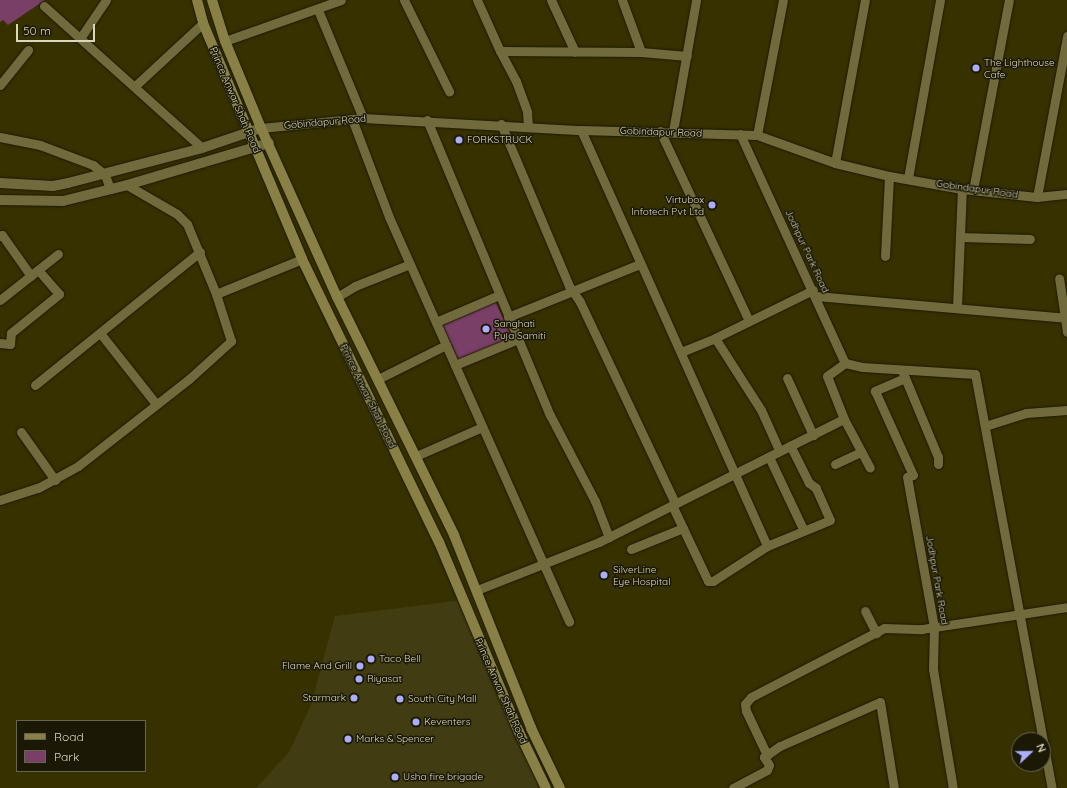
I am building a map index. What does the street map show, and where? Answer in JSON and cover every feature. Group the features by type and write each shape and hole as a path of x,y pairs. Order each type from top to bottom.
{"main road":[{"name":"Prince Anwar Shah Road","path":"197,0 202,23 302,259 439,542 518,732 546,788"},
{"name":"Prince Anwar Shah Road","path":"212,0 225,41 261,128 337,297 416,456 477,590 484,613 531,728 560,788"},
{"path":"348,354 362,347"}],"street":[{"path":"81,37 106,0"},
{"path":"225,41 318,10 341,0"},
{"path":"404,0 449,91"},
{"path":"477,0 500,51 516,81 526,112 528,126"},
{"path":"551,0 575,52"},
{"path":"622,0 642,52"},
{"path":"673,131 696,0"},
{"path":"757,135 783,0"},
{"path":"835,163 865,0"},
{"path":"908,178 940,0"},
{"path":"973,190 1009,0"},
{"path":"44,6 81,37 202,148"},
{"path":"318,10 363,118"},
{"path":"134,86 202,23"},
{"path":"1037,197 1063,77 1067,36"},
{"path":"0,85 28,50"},
{"path":"500,51 642,52 687,56"},
{"name":"Gobindapur Road","path":"0,183 53,186 105,175 202,148 247,131 261,128 363,118 501,124 580,130 673,131 757,135 835,163 889,176 908,178 962,189 1037,197 1067,194"},
{"path":"352,120 410,264 569,622"},
{"path":"427,120 508,317 550,414 595,500 609,536"},
{"path":"501,124 573,293 580,302 674,504 683,528 708,581 767,546 803,529 830,520 816,488 809,483 790,445"},
{"path":"580,130 704,402 733,475 767,546"},
{"path":"660,131 749,321"},
{"name":"Jodhpur Park Road","path":"740,134 845,363"},
{"path":"0,137 40,145 93,165 105,175 110,188"},
{"path":"0,200 63,201 110,188 127,185 269,143"},
{"path":"885,256 889,176"},
{"path":"0,500 56,480 78,466 156,404 231,341 216,294 200,252 187,224 177,214 127,185"},
{"path":"957,307 962,189"},
{"path":"0,236 2,235 35,273 59,294 11,333 10,344 0,343"},
{"path":"960,237 1030,239"},
{"path":"35,386 200,252"},
{"path":"0,300 58,254"},
{"path":"216,294 302,259"},
{"path":"337,297 355,286 410,264"},
{"path":"508,317 573,293 640,264"},
{"path":"1059,278 1067,332"},
{"path":"681,352 814,293 1065,318"},
{"path":"436,322 499,295"},
{"path":"100,333 156,404"},
{"path":"715,338 761,410 779,450"},
{"path":"455,366 518,339"},
{"path":"378,379 446,345"},
{"path":"870,468 844,419 827,376 845,363 904,374 975,374 1021,613 1052,788"},
{"path":"904,374 938,457 938,464"},
{"name":"Jodhpur Park Road","path":"904,374 875,391 913,475 907,477 934,627 933,669 953,788"},
{"path":"787,378 813,435"},
{"path":"985,426 1026,413 1067,410"},
{"path":"477,590 544,565 609,536 769,457 779,450 844,419"},
{"path":"416,456 482,427"},
{"path":"21,432 56,480"},
{"path":"834,464 861,452"},
{"path":"769,457 803,529"},
{"path":"631,549 683,528"},
{"path":"764,757 767,755 746,712 746,704 751,697 884,628 934,627 1067,607"},
{"path":"865,611 876,633"},
{"path":"764,757 780,746 880,702 894,788"},
{"path":"733,788 766,770 769,766 764,757"}],"shaded area":[{"name":"South City Mall","path":"463,600 515,739 542,788 256,788 289,752 311,705 335,616"}],"green space":[{"path":"0,0 45,0 8,25 3,20 0,22"},
{"path":"495,301 512,338 460,363 442,326"}],"place":[{"name":"The Lighthouse Cafe","path":"976,68"},
{"name":"FORKSTRUCK","path":"459,140"},
{"name":"Virtubox Infotech Pvt Ltd","path":"712,205"},
{"name":"Sanghati Puja Samiti","path":"486,329"},
{"name":"SilverLine Eye Hospital","path":"604,575"},
{"name":"Taco Bell","path":"371,659"},
{"name":"Flame And Grill","path":"360,666"},
{"name":"Riyasat","path":"359,679"},
{"name":"Starmark","path":"354,698"},
{"name":"South City Mall","path":"400,699"},
{"name":"Keventers","path":"416,722"},
{"name":"Marks & Spencer","path":"348,739"},
{"name":"Usha fire brigade","path":"395,777"}]}
